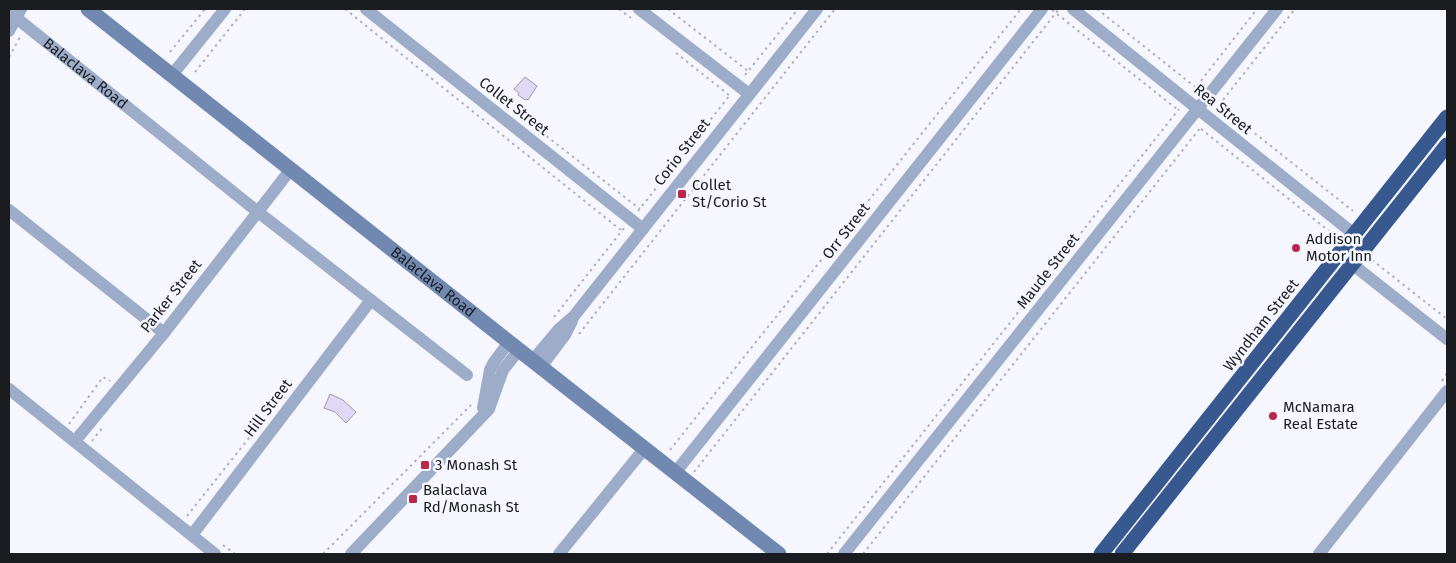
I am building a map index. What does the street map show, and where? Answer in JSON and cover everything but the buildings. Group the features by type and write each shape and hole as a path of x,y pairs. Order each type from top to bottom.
{"highway":[{"name":"Wyndham Street","path":"1101,554 1447,117"},
{"path":"1122,554 1447,145"},
{"path":"1354,234 1368,245"},
{"path":"1340,253 1352,264"}],"main road":[{"name":"Balaclava Road","path":"88,9 779,554"}],"street":[{"path":"172,76 225,9"},
{"name":"Collet Street","path":"366,9 643,229"},
{"path":"639,9 749,94"},
{"name":"Orr Street","path":"675,473 1042,9"},
{"name":"Rea Street","path":"1073,9 1354,234"},
{"name":"Maude Street","path":"844,554 1276,9"},
{"name":"Corio Street","path":"537,364 558,330 574,316 749,94 812,10"},
{"path":"15,13 15,33"},
{"name":"Balaclava Road","path":"15,13 258,212 467,375"},
{"name":"Parker Street","path":"75,441 164,333 291,169"},
{"path":"9,210 164,333"},
{"path":"1352,264 1447,339"},
{"name":"Hill Street","path":"192,535 370,300"},
{"path":"351,554 489,409 514,346"},
{"path":"9,389 215,554"},
{"path":"1319,554 1447,392"},
{"path":"559,554 644,449"}],"path":[{"path":"170,52 205,9"},
{"path":"195,72 245,9"},
{"path":"345,9 622,231"},
{"path":"668,9 748,71"},
{"path":"552,319 798,9"},
{"path":"576,338 835,9"},
{"path":"670,450 1021,9"},
{"path":"694,472 1059,9"},
{"path":"1097,9 1207,96"},
{"path":"827,554 1258,9"},
{"path":"862,554 1295,9"},
{"path":"9,57 15,33"},
{"path":"1219,105 1353,211"},
{"path":"1372,260 1447,319"},
{"path":"187,516 284,393"},
{"path":"323,554 474,402"}],"place":[{"name":"Collet St/Corio St","path":"682,194"},
{"name":"Addison Motor Inn","path":"1296,248"},
{"name":"McNamara Real Estate","path":"1273,416"},
{"name":"3 Monash St","path":"425,465"},
{"name":"Balaclava Rd/Monash St","path":"413,499"}]}
